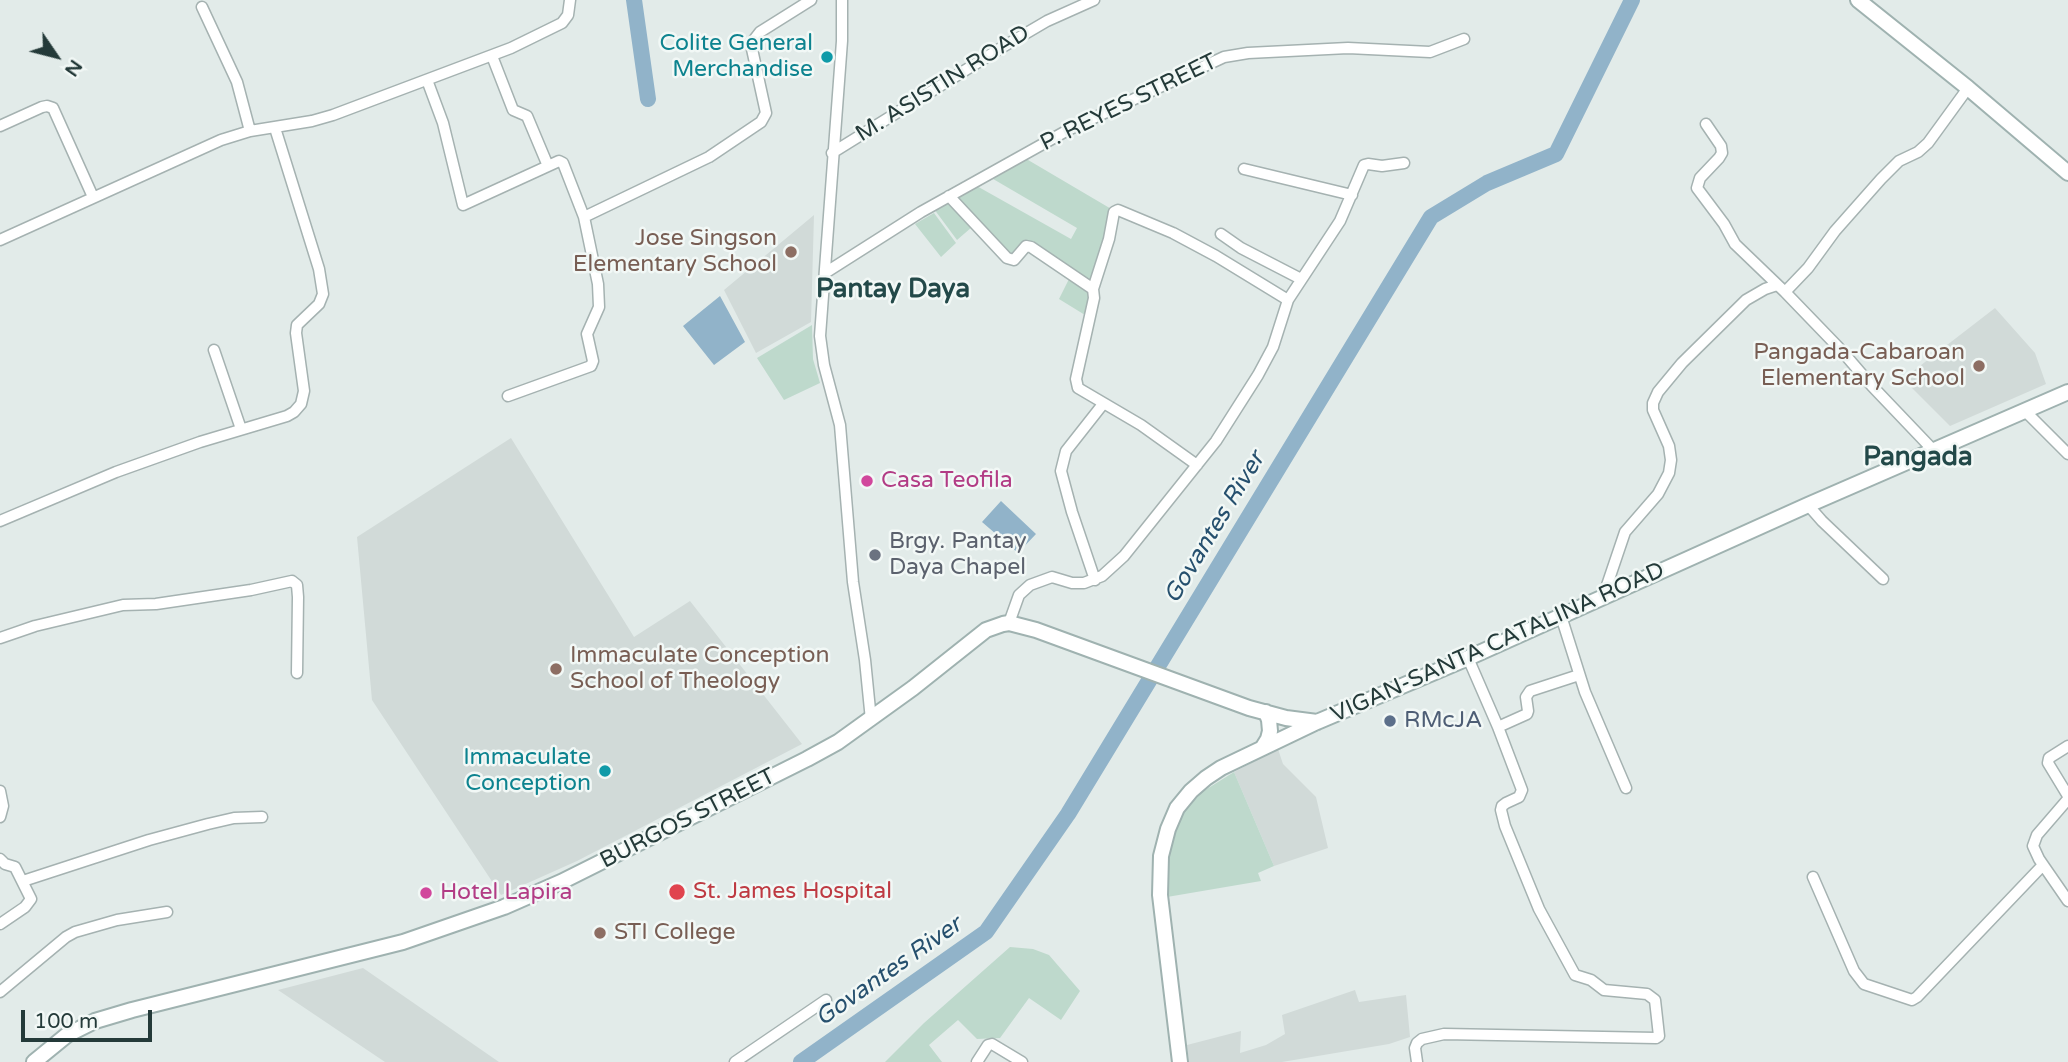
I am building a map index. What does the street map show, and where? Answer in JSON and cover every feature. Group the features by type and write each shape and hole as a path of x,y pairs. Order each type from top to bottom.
{"main road":[{"path":"1858,0 2068,173"},
{"name":"VIGAN-SANTA CATALINA ROAD","path":"1180,1062 1160,895 1161,856 1177,808 1191,791 1221,768 1317,722 1468,658 2068,392"},
{"path":"1009,623 1036,630 1266,712 1317,722"},
{"name":"BURGOS STREET","path":"34,1062 67,1035 96,1021 403,942 504,907 588,870 838,741 871,720 986,630 1009,623"},
{"path":"1263,747 1270,730 1266,712"}],"street":[{"path":"0,240 221,140 250,131 333,115 492,56 562,23 568,15 570,0"},
{"path":"584,217 709,157 761,122 766,113 752,49 753,41 760,32 811,0"},
{"path":"842,0 842,41 820,336 840,425 853,582 871,720"},
{"name":"M. ASISTIN ROAD","path":"832,153 1047,21 1094,0"},
{"path":"202,7 237,82 250,131"},
{"name":"P. REYES STREET","path":"825,273 950,196 1068,130 1231,55 1348,48 1430,52 1464,39"},
{"path":"492,56 513,110 527,116 548,166"},
{"path":"428,80 443,123 463,205 559,161 563,163 584,217 598,284 599,307 587,334 593,361 591,366 508,396"},
{"path":"1603,597 1625,532 1658,494 1669,473 1670,446 1653,410 1653,402 1658,392 1682,363 1740,305 1756,294 1781,288 1808,268 1835,231 1881,179 1899,161 1918,152 1928,143 1968,88"},
{"path":"0,126 42,107 53,108 93,197"},
{"path":"1706,124 1721,146 1722,153 1700,178 1697,188 1740,250 1781,288 1934,451"},
{"path":"0,521 117,472 200,442 287,416 301,404 304,391 297,325 319,304 323,294 319,269 275,128"},
{"path":"1009,623 1019,595 1025,588 1052,577 1078,583 1095,580 1119,561 1216,441 1265,363 1276,340 1288,300 1340,221 1365,164 1382,166 1404,163"},
{"path":"1244,169 1352,195"},
{"path":"950,196 1007,258 1014,260 1026,246 1031,247 1093,289"},
{"path":"1197,465 1140,425 1083,393 1076,383 1094,298 1093,289 1109,239 1114,212 1120,210 1173,233 1288,300"},
{"path":"1221,234 1241,248 1301,279"},
{"path":"214,350 241,429"},
{"path":"1095,580 1061,471 1066,451 1103,404"},
{"path":"2024,410 2068,454"},
{"path":"1808,505 1883,579"},
{"path":"0,638 35,626 114,607 156,604 292,581 297,585 298,597 297,673"},
{"path":"1561,616 1579,675 1626,788"},
{"path":"1417,1062 1416,1043 1444,1034 1659,1036 1655,1000 1647,994 1604,990 1591,980 1575,975 1544,919 1505,826 1501,810 1503,804 1517,799 1522,793 1498,727 1468,658"},
{"path":"1498,727 1527,714 1525,697 1530,691 1579,675"},
{"path":"2068,746 2049,758 2048,763 2068,797 2033,842 2043,865 2068,901"},
{"path":"0,791 3,806 0,817"},
{"path":"23,881 208,824 234,818 262,817"},
{"path":"0,859 15,867 30,896 29,903 0,924"},
{"path":"1813,877 1854,971 1864,984 1912,1000 2043,865"},
{"path":"0,992 75,932 117,920 167,912"},
{"path":"735,1062 826,1000"},
{"path":"977,1062 988,1045 992,1044 1022,1062"}],"shaded area":[{"name":"Jose Singson Elementary School","path":"814,215 811,322 756,353 724,290"},
{"name":"Pangada-Cabaroan Elementary School","path":"1995,308 2035,353 2046,384 1950,426 1903,379"},
{"name":"Immaculate Conception School of Theology","path":"511,438 634,637 690,601 802,744 577,861 501,895 372,700 357,537"},
{"path":"1278,749 1283,764 1316,797 1328,848 1274,866 1234,772"},
{"path":"363,968 499,1062 385,1062 278,990"},
{"path":"1355,990 1359,1002 1406,995 1410,1037 1389,1044 1282,1062 1189,1062 1187,1045 1241,1031 1240,1053 1266,1045 1285,1034 1282,1015"}],"green space":[{"path":"1023,157 1113,210 1090,282 1026,241 1014,255 1005,252 956,196 975,185 1071,239 1077,228 988,176"},
{"path":"947,204 972,227 957,240 934,209"},
{"path":"934,213 956,243 941,257 915,224"},
{"path":"1069,279 1074,279 1090,291 1085,315 1059,299"},
{"path":"812,325 813,359 820,383 784,400 757,358"},
{"path":"1234,772 1274,866 1258,873 1261,881 1167,897 1166,861 1178,819 1202,792"},
{"path":"1010,947 1033,949 1049,955 1080,991 1061,1020 1029,998 1000,1038 977,1039 958,1020 929,1045 942,1062 885,1062 924,1023"}],"water":[{"path":"720,296 745,342 714,365 683,326"},
{"path":"1001,501 1036,534 1018,553 982,522"}],"waterway":[{"path":"634,0 648,99"},
{"name":"Govantes River","path":"801,1062 986,932 1068,814 1431,217 1487,183 1556,154 1632,0"}],"place":[{"name":"Colite General Merchandise","path":"827,57"},
{"name":"Jose Singson Elementary School","path":"791,252"},
{"name":"Pangada-Cabaroan Elementary School","path":"1979,366"},
{"name":"Casa Teofila","path":"867,481"},
{"name":"Brgy. Pantay Daya Chapel","path":"875,555"},
{"name":"Immaculate Conception School of Theology","path":"556,669"},
{"name":"RMcJA","path":"1390,721"},
{"name":"Immaculate Conception","path":"605,771"},
{"name":"St. James Hospital","path":"677,892"},
{"name":"Hotel Lapira","path":"426,893"},
{"name":"STI College","path":"600,933"}],"district":[{"name":"Pantay Daya","path":"893,290"},
{"name":"Pangada","path":"1918,458"}]}
